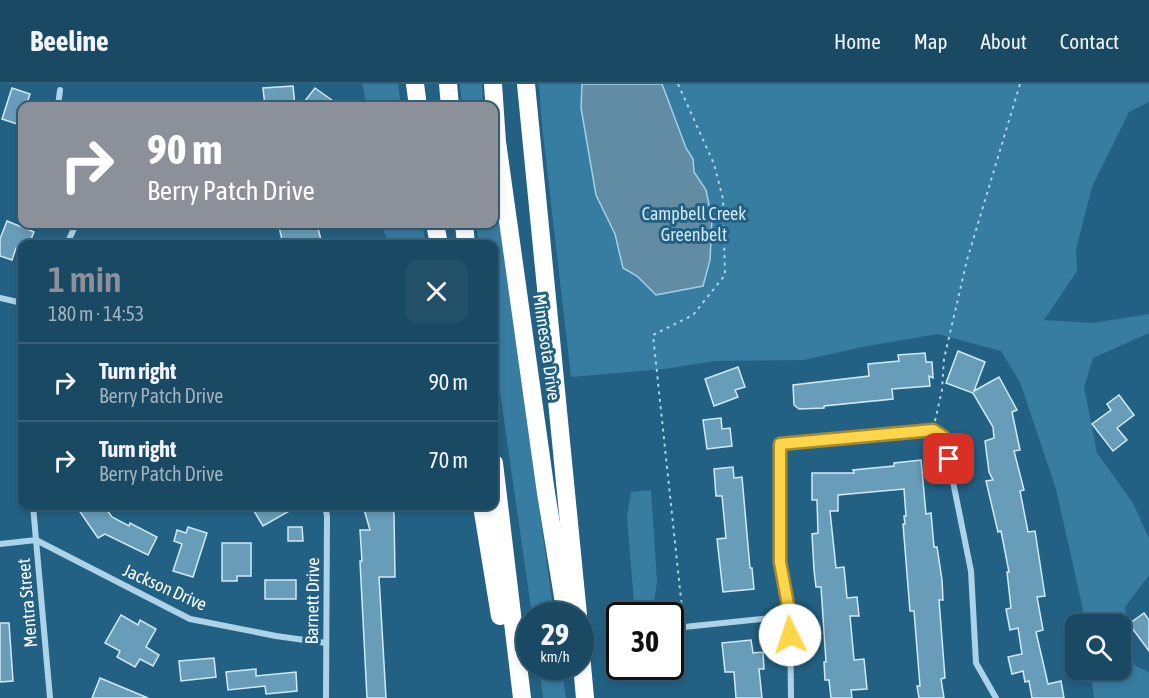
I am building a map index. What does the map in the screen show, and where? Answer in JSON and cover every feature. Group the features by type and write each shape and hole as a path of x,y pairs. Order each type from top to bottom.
{"highway":[{"path":"415,84 417,102"},
{"path":"448,84 450,102"},
{"name":"Minnesota Drive","path":"493,84 495,102"},
{"path":"526,84 577,602"},
{"name":"Minnesota Drive","path":"498,142 546,493 564,602"},
{"path":"498,497 522,698"},
{"path":"483,510 514,698"},
{"path":"577,680 580,698"},
{"path":"583,680 585,698"}],"street":[{"path":"58,102 60,90"},
{"path":"69,228 70,234"},
{"path":"68,240 74,228"},
{"path":"0,298 18,302"},
{"path":"791,698 790,616 780,562 780,444 933,430 944,437 971,571 976,663 996,698"},
{"name":"Mentra Street","path":"33,510 50,698"},
{"name":"Barnett Drive","path":"325,510 326,698"},
{"path":"0,544 36,540"},
{"name":"Jackson Drive","path":"36,540 190,619 326,643"},
{"path":"684,627 790,616"}],"path":[{"path":"678,84 714,164 723,199 725,238 725,275 693,315 653,335 681,602"},
{"path":"933,430 942,390 945,359 967,260 1020,84"}],"green space":[{"path":"361,84 398,84 400,102 365,102"},
{"path":"460,84 482,84 483,102 462,102"},
{"name":"Campbell Creek Greenbelt","path":"539,84 1149,84 1149,102 1129,112 1092,187 1076,249 1077,271 1044,320 1093,323 1149,314 1149,333 1093,358 1084,387 1097,453 1133,503 1149,538 1149,575 1125,607 1126,614 1083,614 1056,489 1020,382 1001,351 938,334 804,360 715,361 664,369 571,377"},
{"path":"498,213 552,602 530,602 498,378 498,240 478,240 477,228 498,228"},
{"path":"383,228 423,228 425,240 387,240"},
{"path":"651,490 657,582 654,602 634,602 627,517 631,492"},
{"name":"Campbell Creek Greenbelt","path":"1131,646 1134,665 1149,672 1149,698 1094,698 1092,680 1131,680"},
{"path":"541,680 563,680 566,698 543,698"}],"shaded area":[{"path":"582,84 662,84 686,148 693,159 694,172 706,190 712,219 710,260 703,286 656,295 637,276 623,268 615,234 596,195 581,108"}],"building":[{"path":"293,86 295,102 265,102 263,88"},
{"path":"12,88 30,94 27,102 18,102 18,124 2,119"},
{"path":"315,88 334,102 304,102"},
{"path":"7,221 18,225 18,228 34,232 31,240 18,240 18,249 16,248 12,260 0,256 0,239"},
{"path":"279,228 318,228 321,240 282,240"},
{"path":"958,351 985,362 974,391 999,377 1017,410 1012,412 1020,450 1014,451 1024,490 1020,491 1028,532 1035,531 1045,596 1037,597 1043,630 1036,632 1048,684 1061,681 1064,698 1032,698 1029,681 1025,682 1023,671 1012,674 1008,657 1022,654 1018,628 1010,630 1006,609 1011,608 1007,572 1009,572 1001,531 998,532 986,481 993,480 989,472 985,441 994,438 993,427 973,393 946,383"},
{"path":"925,353 926,362 932,362 933,378 929,376 930,386 892,389 893,399 824,406 824,408 799,409 794,405 793,385 869,376 868,364 899,361 898,355"},
{"path":"738,367 745,387 735,390 738,397 714,406 705,379"},
{"path":"1119,395 1134,415 1117,428 1127,440 1113,451 1092,424 1111,410 1107,404"},
{"path":"721,418 722,429 730,428 732,446 707,449 703,420"},
{"path":"921,460 926,514 931,513 934,547 937,547 942,580 943,600 939,600 945,678 941,679 944,698 919,698 914,611 910,611 903,524 905,524 904,516 906,516 904,489 838,495 838,511 830,511 836,568 844,567 847,598 857,597 859,616 850,616 854,660 864,659 867,689 851,690 852,698 831,698 829,680 825,680 821,587 816,587 814,570 812,534 818,533 817,500 812,500 812,473 854,473 853,470 894,466 894,463"},
{"path":"733,467 734,478 742,477 754,589 723,592 717,539 726,538 722,496 716,496 714,469"},
{"path":"79,510 107,510 112,517 129,526 130,523 157,537 148,555 105,534 98,538"},
{"path":"253,510 291,510 263,526"},
{"path":"364,510 393,510 395,577 379,577 386,698 367,698 360,530 370,530"},
{"path":"188,527 207,533 193,577 173,571 182,544 174,541 177,530 186,533"},
{"path":"288,527 302,527 303,541 288,541"},
{"path":"222,543 251,543 251,576 237,576 237,581 222,581"},
{"path":"265,580 296,580 296,599 265,599"},
{"path":"1144,613 1149,620 1149,651 1131,627 1131,623"},
{"path":"121,615 138,625 140,620 156,629 146,647 159,655 153,666 140,659 135,667 117,657 120,651 105,643"},
{"path":"0,623 9,623 13,681 0,682"},
{"path":"751,640 753,653 763,652 764,669 759,669 762,698 736,698 734,672 725,672 722,643"},
{"path":"214,658 216,677 181,681 179,661"},
{"path":"256,669 256,676 296,672 297,691 266,694 265,686 228,690 226,672"},
{"path":"100,678 148,698 92,698"}],"route":[{"path":"790,635 790,616 780,562 780,444 933,430 944,437 949,459"}]}
